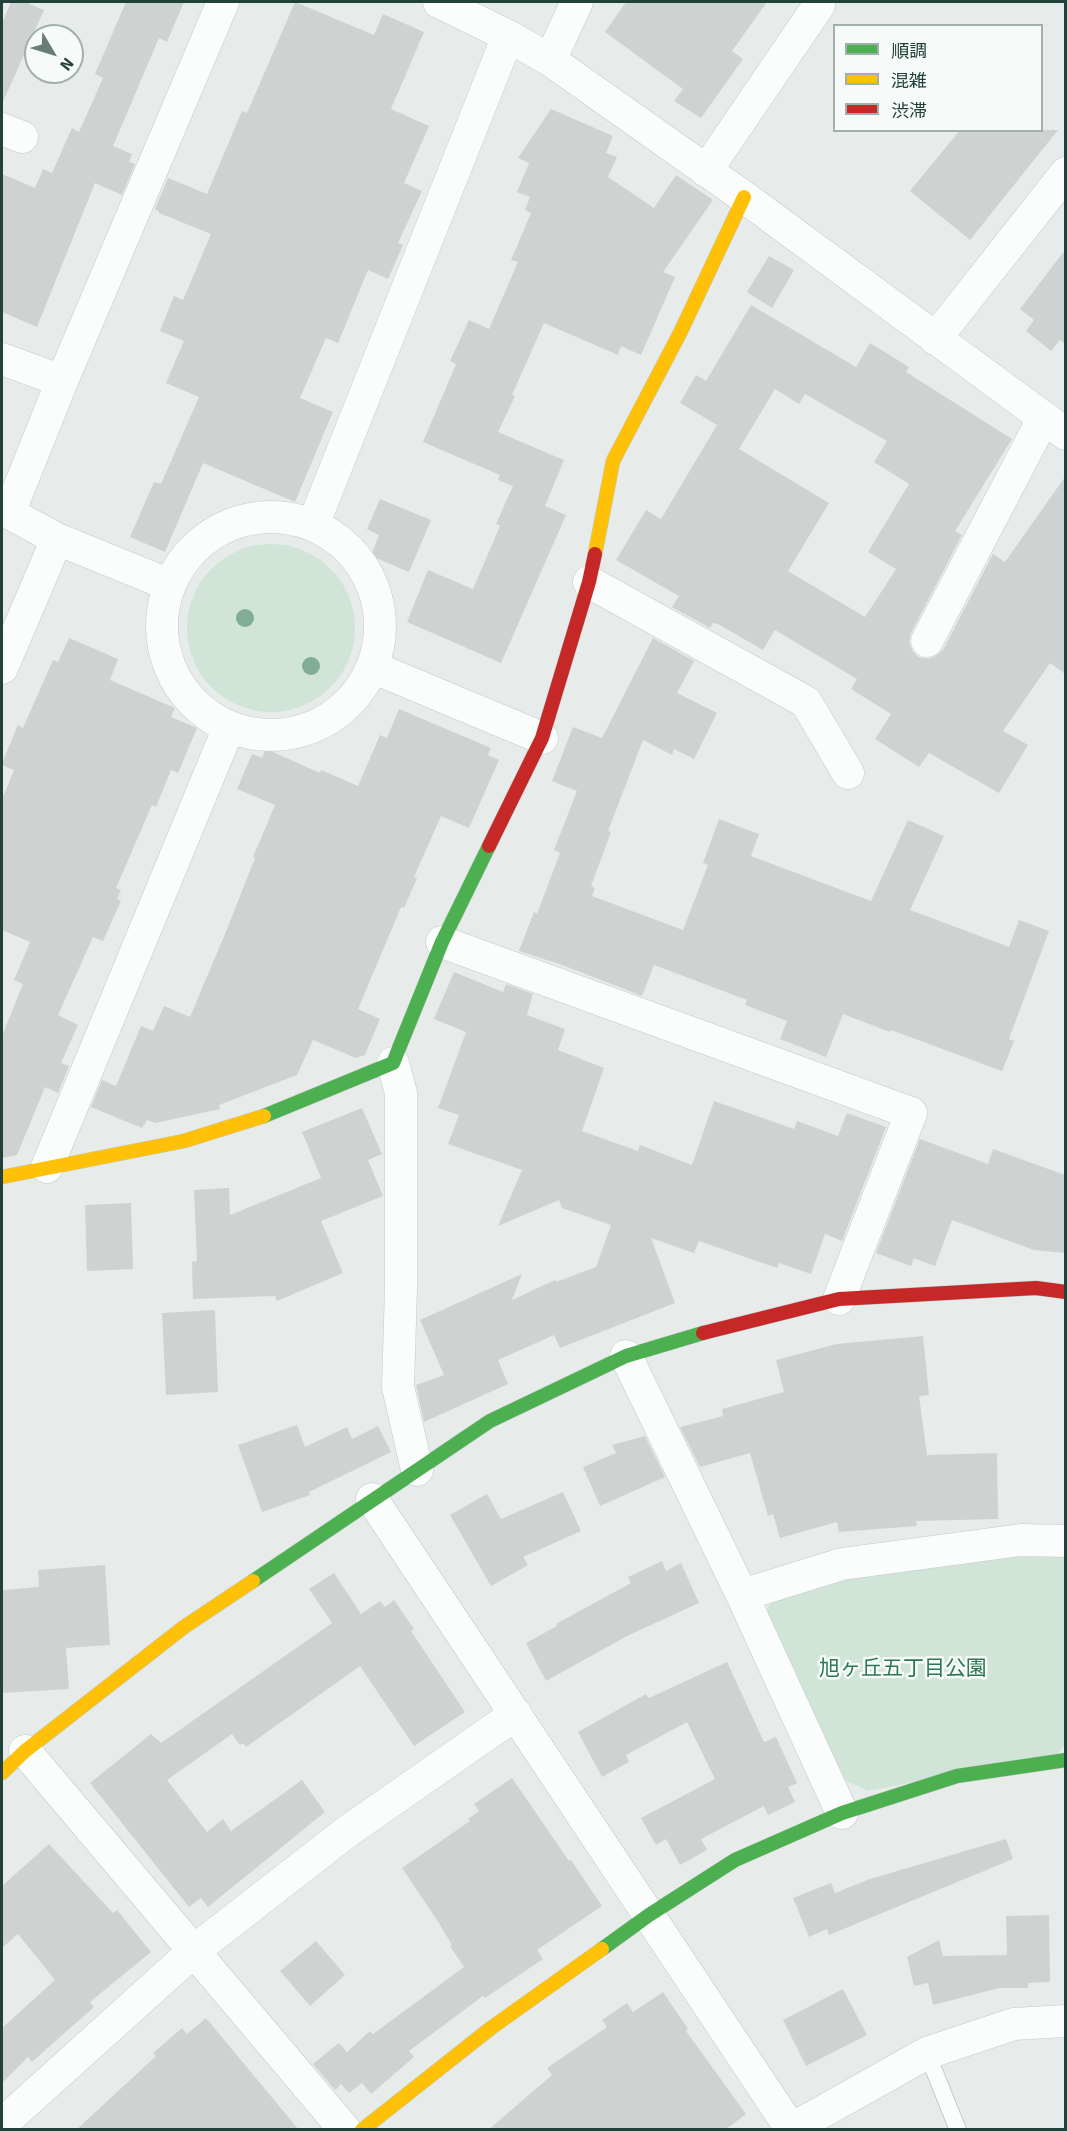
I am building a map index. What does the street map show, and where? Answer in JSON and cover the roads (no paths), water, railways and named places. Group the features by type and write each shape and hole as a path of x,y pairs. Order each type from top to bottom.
{"street":[{"path":"170,585 57,539 9,513 62,381 223,2"},
{"path":"439,2 508,36 550,60 744,197 1054,427 927,641"},
{"path":"550,60 577,2"},
{"path":"706,171 819,5"},
{"path":"313,525 508,36"},
{"path":"935,339 1065,173"},
{"path":"417,1470 398,1387 401,1288 400,1093 393,1064 442,942 542,738 589,582 613,461 681,331 744,197"},
{"path":"2,358 62,381"},
{"path":"264,518 289,519 313,525 334,537 352,553 366,573 375,595 380,619 378,644 372,668 360,689 344,707 302,731 277,735 253,734 229,727 208,716 175,680 166,657 162,633 163,609 170,585 182,564 198,546 218,531 264,518"},
{"path":"2,668 57,539"},
{"path":"589,582 806,702 848,773"},
{"path":"372,668 542,738"},
{"path":"47,1167 229,727"},
{"path":"442,942 911,1113 839,1299"},
{"path":"2,1177 184,1141 275,1113 393,1064"},
{"path":"2,1773 184,1627 490,1420 626,1356 708,1332 839,1299 1036,1288 1065,1292"},
{"path":"626,1356 742,1595 842,1813"},
{"path":"372,1499 790,2129 927,2053 1014,2024 1065,2021"},
{"path":"742,1595 842,1564 1021,1540 1065,1541"},
{"path":"2,2124 195,1950 348,1831 516,1714"},
{"path":"26,1752 345,2130"},
{"path":"362,2130 491,2028 649,1915 735,1860 842,1813 957,1776 1065,1760"}],"lane":[{"path":"927,2053 958,2130"}],"park label":[{"name":"旭ヶ丘五丁目公園","path":"903,1669"}]}
